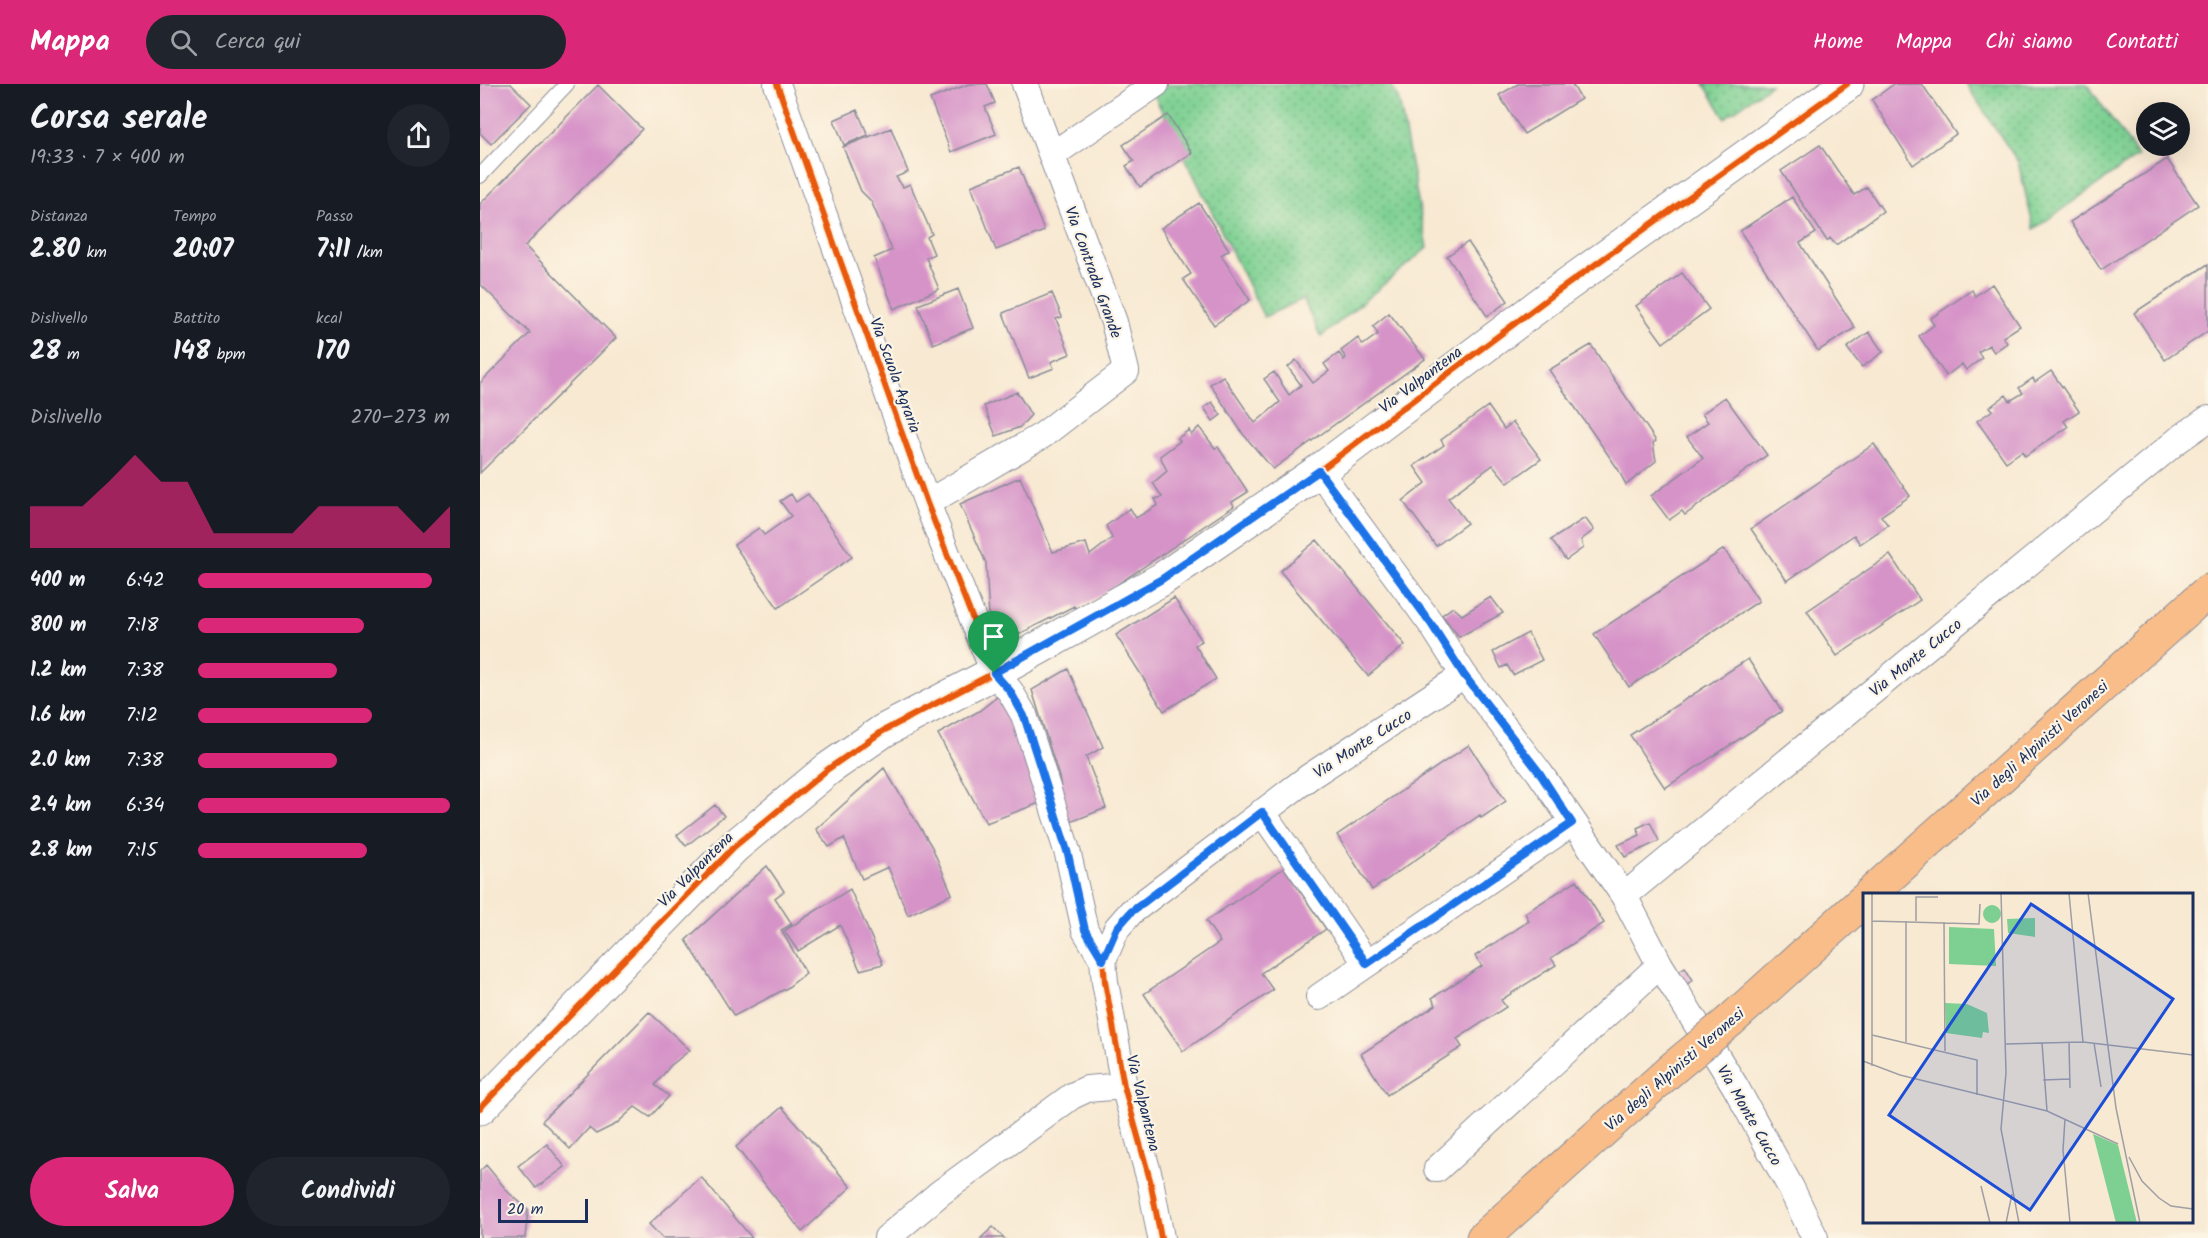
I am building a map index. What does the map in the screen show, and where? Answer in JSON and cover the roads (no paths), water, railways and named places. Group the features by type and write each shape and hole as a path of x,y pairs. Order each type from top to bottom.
{"highway":[{"name":"Via degli Alpinisti Veronesi","path":"1871,893 2208,591"},
{"name":"Via degli Alpinisti Veronesi","path":"1483,1238 1863,901"}],"street":[{"name":"Via Scuola Agraria","path":"777,84 927,503 994,673"},
{"name":"Via Contrada Grande","path":"927,503 1043,435 1126,371 1114,322 1025,84"},
{"path":"1052,155 1156,84"},
{"name":"Via Valpantena","path":"480,1108 734,847 828,769 883,731 994,673 1162,579 1319,471 1554,294 1847,84"},
{"name":"Via Monte Cucco","path":"1624,896 2151,463 2208,419"},
{"name":"Via Monte Cucco","path":"1319,471 1432,625 1464,675 1539,772 1624,896 1660,965 1735,1086 1791,1188 1815,1238"},
{"name":"Via Valpantena","path":"994,673 1010,691 1024,716 1068,854 1085,930 1103,960 1124,1086 1150,1180 1161,1238"},
{"name":"Via Monte Cucco","path":"1103,960 1117,928 1131,912 1309,777 1464,675"},
{"path":"1262,812 1367,964"},
{"path":"1319,997 1572,823"},
{"path":"1437,1168 1660,965"},
{"path":"480,1085 518,1069"},
{"name":"Via Valpantena","path":"887,1238 940,1193 1072,1096 1087,1089 1124,1086"}],"lane":[{"path":"480,176 567,84"}]}
